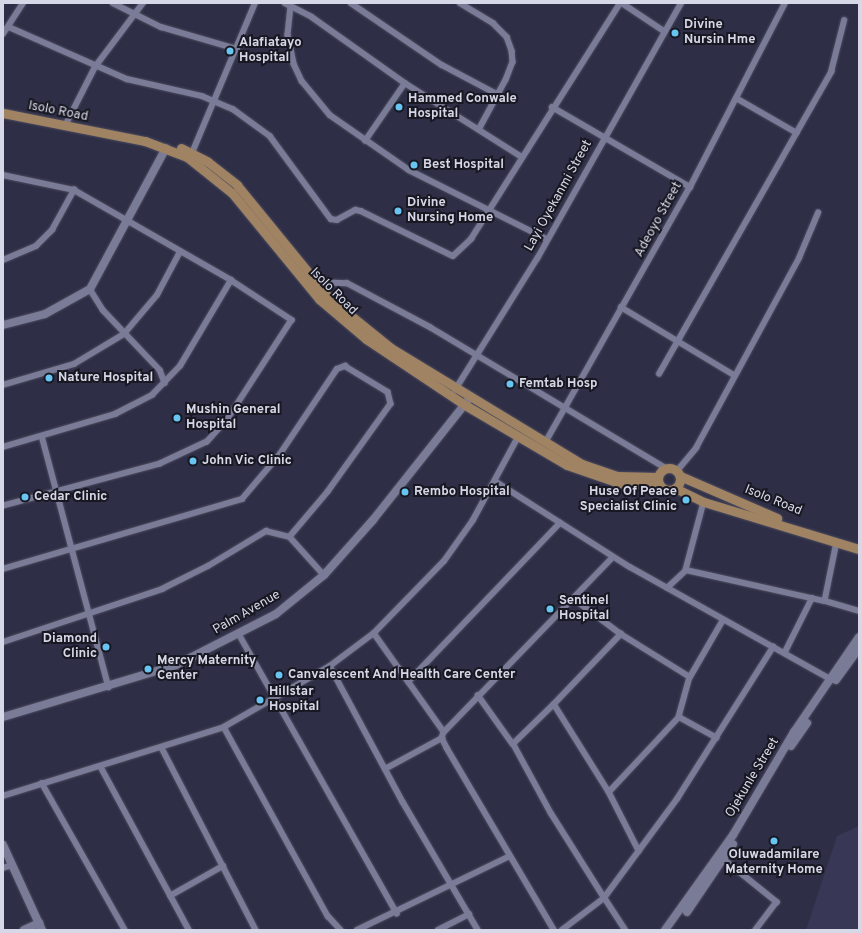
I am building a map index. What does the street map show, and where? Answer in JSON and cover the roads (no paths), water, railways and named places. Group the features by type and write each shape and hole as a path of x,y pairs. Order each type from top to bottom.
{"main road":[{"name":"Isolo Road","path":"3,107 166,148 187,157 219,180 259,216 315,282 358,324 454,392"},
{"name":"Isolo Road","path":"3,113 97,130 144,136 192,153 237,185 300,277 336,315 468,401 518,437 588,475 619,483 658,481"},
{"name":"Isolo Road","path":"468,401 599,472 658,481"},
{"name":"Isolo Road","path":"666,468 773,517 859,543"},
{"path":"666,468 658,481 668,490 675,488 704,502 859,549"},
{"path":"675,488 679,474"}],"street":[{"path":"3,34 9,28 23,3"},
{"path":"113,3 161,27 237,49"},
{"path":"66,122 95,67 143,3"},
{"path":"192,153 217,101 255,3"},
{"path":"351,3 442,65 499,95"},
{"path":"460,3 493,23 507,37 513,62 499,95 480,128"},
{"path":"9,28 95,67 138,83 217,101 244,116 270,136 331,219 337,220 355,210 361,211 453,256 471,239 552,107 621,3 664,31"},
{"name":"Layi Oyekanmi Street","path":"454,392 478,357 547,239 681,3"},
{"name":"Adeoyo Street","path":"545,443 567,407 621,307 690,187 785,3"},
{"path":"288,4 405,83 480,128 522,157"},
{"path":"288,4 288,35 302,81 330,115 365,141 409,170 547,239"},
{"path":"659,374 833,68 844,21"},
{"path":"365,141 405,83"},
{"path":"736,98 797,133"},
{"path":"552,107 690,187"},
{"path":"3,325 45,314 90,289 130,221 166,148"},
{"path":"3,175 74,190 231,280 290,316 292,323 220,431 196,449 160,464 3,506"},
{"path":"3,260 36,246 52,230 74,190"},
{"path":"679,474 696,448 734,375 811,235 818,213"},
{"path":"3,385 74,364 124,334 157,295 180,252"},
{"path":"3,447 130,408 166,383 180,366 231,280"},
{"path":"315,282 347,283 567,407 666,468"},
{"path":"90,289 124,334 156,365 166,383"},
{"path":"621,307 734,375"},
{"path":"3,570 242,499 280,454 337,369 345,366 388,392 391,404 328,492 290,537"},
{"name":"Palm Avenue","path":"3,717 109,688 176,665 276,614 324,575 373,520 468,401"},
{"path":"42,436 59,491 89,616 109,688"},
{"path":"3,796 162,748 224,727 278,698 330,666 374,633 444,562 495,481 518,437"},
{"path":"495,481 613,557 832,680"},
{"path":"667,588 686,570 704,502"},
{"path":"408,682 560,523"},
{"path":"3,642 89,616 186,579 266,531 290,537 324,575"},
{"path":"824,601 837,542"},
{"path":"387,768 443,735 478,695 574,599 613,557"},
{"path":"686,570 812,598 859,611"},
{"path":"784,652 812,598"},
{"path":"574,599 620,634 690,677"},
{"path":"609,792 679,717 690,677 723,620"},
{"path":"374,633 443,735 508,857 554,930"},
{"path":"239,634 278,698 397,913"},
{"path":"513,744 554,704 620,634"},
{"name":"Ojekunle Street","path":"673,930 721,857 859,637"},
{"path":"562,930 604,898 639,851 717,738 773,647"},
{"name":"Ojekunle Street","path":"832,680 859,648"},
{"path":"330,666 387,768 411,817 454,886 478,930"},
{"path":"478,695 513,744 548,808 625,930"},
{"path":"554,704 609,792 639,851"},
{"path":"679,717 717,738"},
{"path":"224,727 328,916 341,930"},
{"path":"162,748 256,930"},
{"path":"100,767 189,930"},
{"path":"42,784 124,930"},
{"path":"3,845 8,866"},
{"path":"3,853 38,927 24,930"},
{"path":"357,930 397,913 440,888 454,886 508,857"},
{"path":"721,857 777,902 756,930"},
{"name":"Ojekunle Street","path":"665,930 721,857"},
{"path":"170,896 223,866"},
{"path":"438,930 469,914"}],"place":[{"name":"Divine Nursin Hme","path":"675,33"},
{"name":"Alafiatayo Hospital","path":"230,51"},
{"name":"Hammed Conwale Hospital","path":"399,107"},
{"name":"Best Hospital","path":"414,165"},
{"name":"Divine Nursing Home","path":"398,211"},
{"name":"Nature Hospital","path":"49,378"},
{"name":"Femtab Hosp","path":"510,384"},
{"name":"Mushin General Hospital","path":"177,418"},
{"name":"John Vic Clinic","path":"193,461"},
{"name":"Rembo Hospital","path":"405,492"},
{"name":"Cedar Clinic","path":"25,497"},
{"name":"Huse Of Peace Specialist Clinic","path":"686,500"},
{"name":"Sentinel Hospital","path":"550,609"},
{"name":"Diamond Clinic","path":"106,647"},
{"name":"Mercy Maternity Center","path":"148,669"},
{"name":"Canvalescent And Health Care Center","path":"279,675"},
{"name":"Hillstar Hospital","path":"260,700"},
{"name":"Oluwadamilare Maternity Home","path":"774,841"}]}
